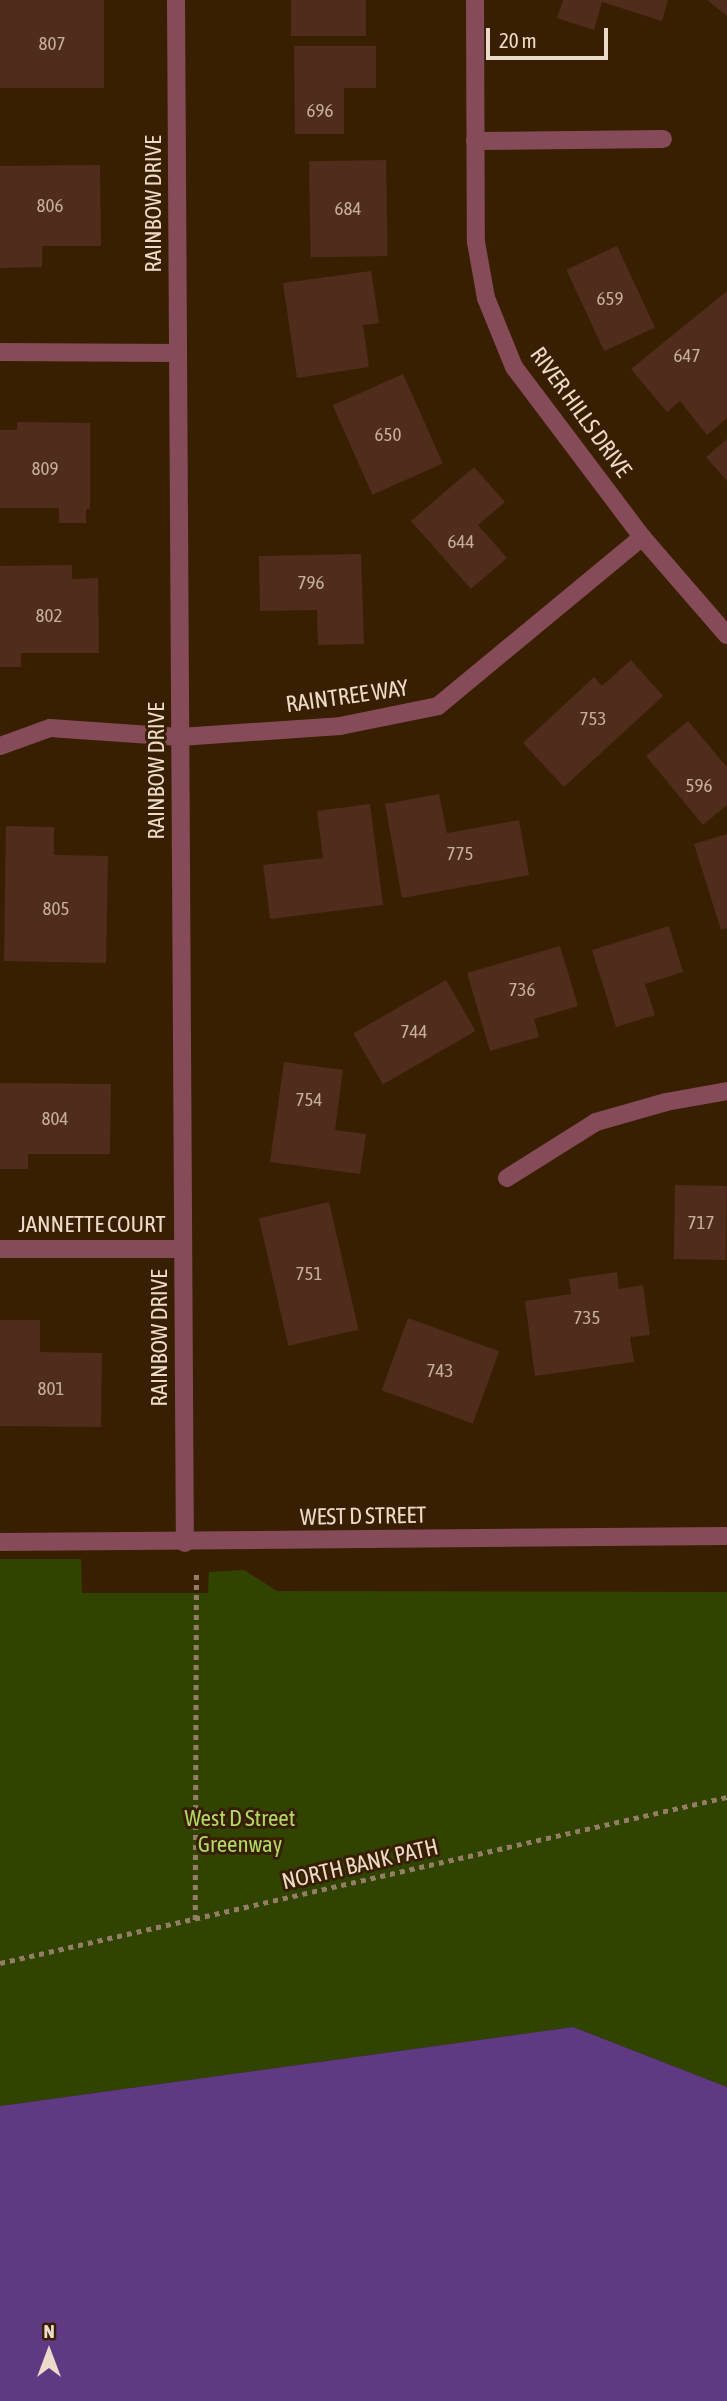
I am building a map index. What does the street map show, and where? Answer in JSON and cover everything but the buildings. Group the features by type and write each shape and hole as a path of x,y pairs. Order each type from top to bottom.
{"street":[{"name":"RAINBOW DRIVE","path":"176,0 185,1542"},
{"name":"RIVER HILLS DRIVE","path":"475,0 476,242 486,298 514,368 642,537 727,635"},
{"path":"475,141 663,139"},
{"path":"0,352 178,353"},
{"name":"RAINTREE WAY","path":"0,746 50,729 180,737 340,726 438,706 642,537"},
{"path":"507,1178 596,1122 666,1102 727,1091"},
{"name":"JANNETTE COURT","path":"0,1249 183,1249"},
{"name":"WEST D STREET","path":"0,1542 727,1536"}],"path":[{"path":"183,1572 196,1572 195,1920"},
{"name":"NORTH BANK PATH","path":"0,1963 727,1797"}],"green space":[{"name":"West D Street Greenway","path":"0,1559 81,1559 82,1593 208,1593 209,1572 244,1570 277,1591 727,1592 727,2087 573,2027 0,2106"}],"shaded area":[{"path":"573,2027 727,2087 727,2401 0,2401 0,2106"}]}
